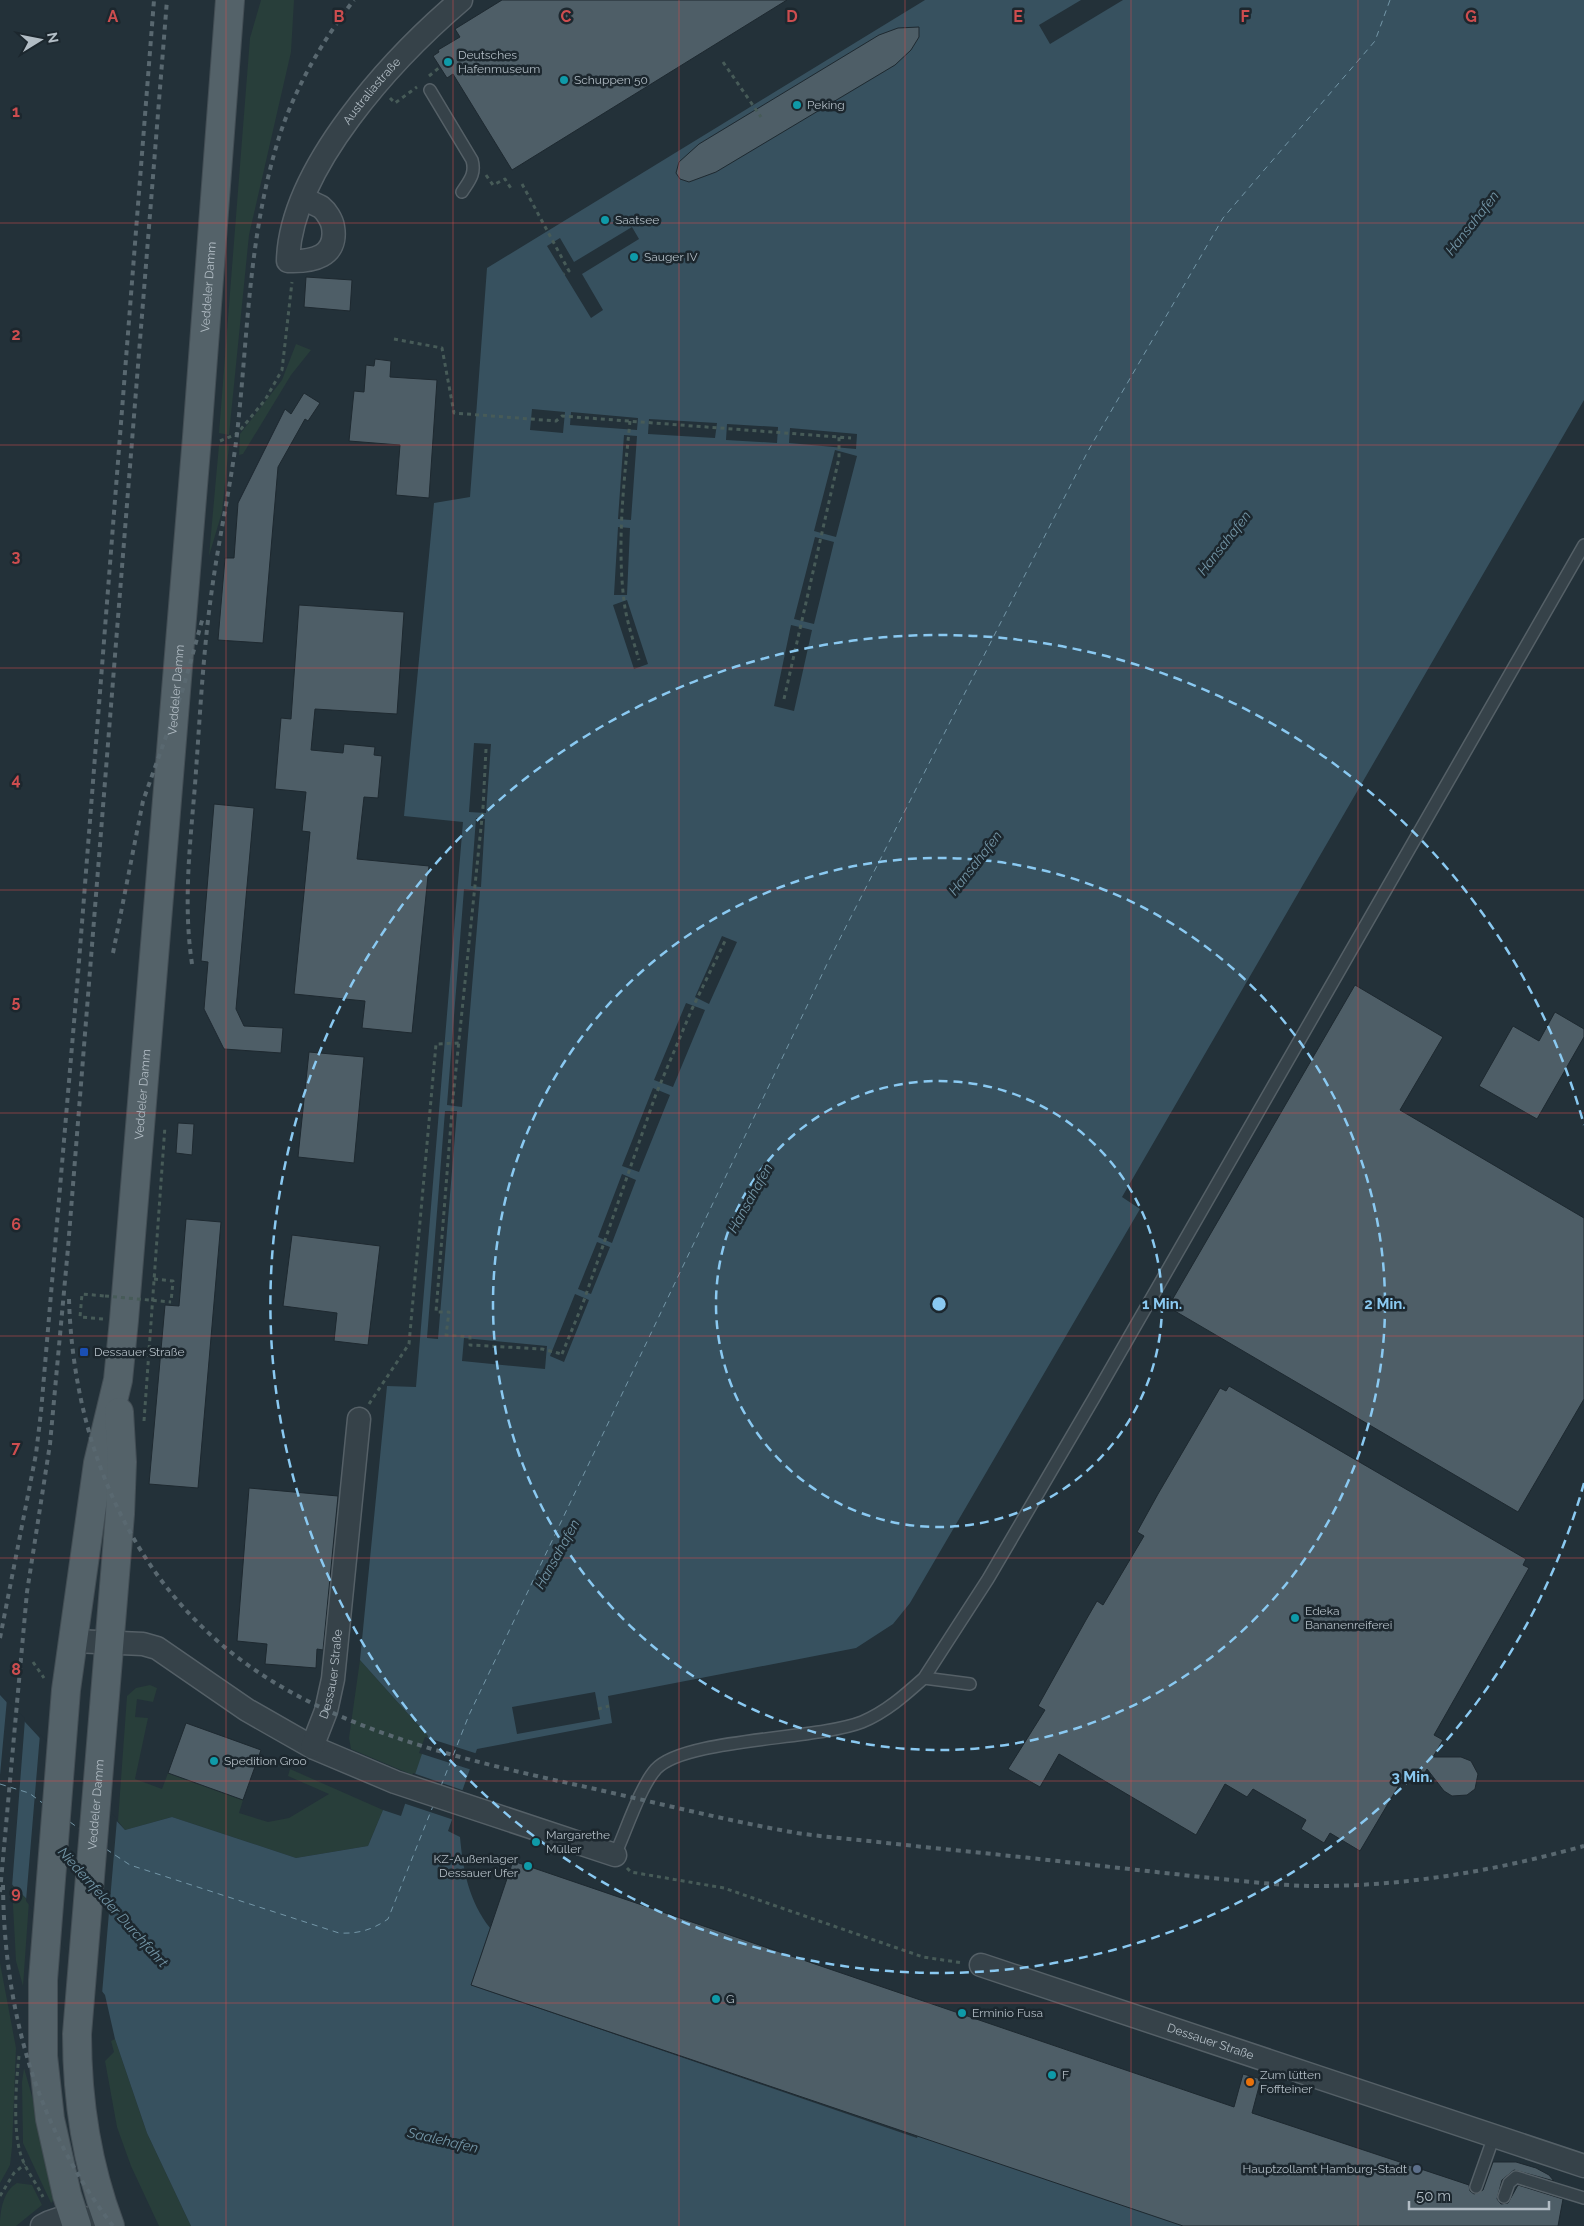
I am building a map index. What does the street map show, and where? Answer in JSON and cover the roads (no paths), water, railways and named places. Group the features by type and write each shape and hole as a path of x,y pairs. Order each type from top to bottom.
{"main road":[{"name":"Veddeler Damm","path":"109,2226 91,2166 81,2108 77,2034 122,1462 118,1380 197,437 230,0"},
{"name":"Veddeler Damm","path":"61,2222 46,2083 42,2003 47,1928 66,1690 98,1463 118,1380"}],"street":[{"name":"Australiastraße","path":"303,198 322,208 332,221 334,239 329,250 321,257 306,261 288,261 289,242 303,198 311,179 347,122 406,50 461,0"},
{"name":"Dessauer Straße","path":"312,1747 326,1711 334,1679 359,1419"},
{"path":"74,1641 143,1644 158,1648 247,1710 312,1747 395,1782 616,1854"},
{"name":"Dessauer Straße","path":"982,1965 1584,2166"},
{"name":"Veddeler Damm","path":"61,2222 91,2218 109,2226"}],"lane":[{"path":"424,85 472,160 474,168 472,177 462,192"},
{"path":"616,1854 647,1782 657,1768 695,1751 785,1737 861,1722 894,1705 924,1678 988,1579 1090,1406 1584,545"},
{"path":"924,1678 970,1684"},
{"path":"1476,2187 1494,2136"},
{"path":"1504,2197 1509,2183 1516,2177 1584,2198"}],"water":[{"path":"925,0 1584,0 1584,400 1122,1197 1140,1209 910,1603 893,1624 856,1648 608,1696 612,1723 477,1749 448,1831 460,1837 468,1885 477,1907 490,1928 471,1985 917,2138 923,2122 1183,2226 191,2226 147,2133 115,2039 105,1995 29,1901 0,1873 0,1695 125,1830 172,1817 296,1858 368,1846 383,1810 401,1816 428,1736 360,1660 387,1386 416,1387 463,822 404,816 434,503 470,497 487,268"}],"railway":[{"path":"0,1638 36,1454 41,1412 77,987 154,0"},
{"path":"0,1892 27,1592 50,1444 68,1248 167,0"},
{"path":"192,964 189,942 188,874 204,658 213,582 237,434 250,289 260,216 277,144 299,87 330,33 354,0"},
{"path":"113,953 143,801 183,689 203,617"},
{"path":"69,1299 73,1351 82,1402 95,1452 114,1500 138,1545 167,1587 201,1626 241,1660 317,1706 358,1724 446,1753 490,1765 797,1833 1268,1884 1343,1886 1448,1876 1516,1863 1584,1846"},
{"path":"3,1885 10,1977 18,2021 30,2065 45,2107 63,2148 86,2188 113,2226"}],"place":[{"name":"Deutsches Hafenmuseum","path":"448,62"},
{"name":"Schuppen 50","path":"564,80"},
{"name":"Peking","path":"797,105"},
{"name":"Saatsee","path":"605,220"},
{"name":"Sauger IV","path":"634,257"},
{"name":"Dessauer Straße","path":"84,1352"},
{"name":"Edeka Bananenreiferei","path":"1295,1618"},
{"name":"Spedition Groo","path":"214,1761"},
{"name":"Margarethe Müller","path":"536,1842"},
{"name":"KZ-Außenlager Dessauer Ufer","path":"528,1866"},
{"name":"G","path":"716,1999"},
{"name":"Erminio Fusa","path":"962,2013"},
{"name":"F","path":"1052,2075"},
{"name":"Zum lütten Foffteiner","path":"1250,2082"},
{"name":"Hauptzollamt Hamburg-Stadt","path":"1417,2169"}],"water label":[{"name":"Hansahafen","path":"1472,223"},
{"name":"Hansahafen","path":"1224,543"},
{"name":"Hansahafen","path":"975,863"},
{"name":"Hansahafen","path":"750,1198"},
{"name":"Hansahafen","path":"557,1554"},
{"name":"Niedernfelder Durchfahrt","path":"113,1907"},
{"name":"Saalehafen","path":"443,2140"}]}
